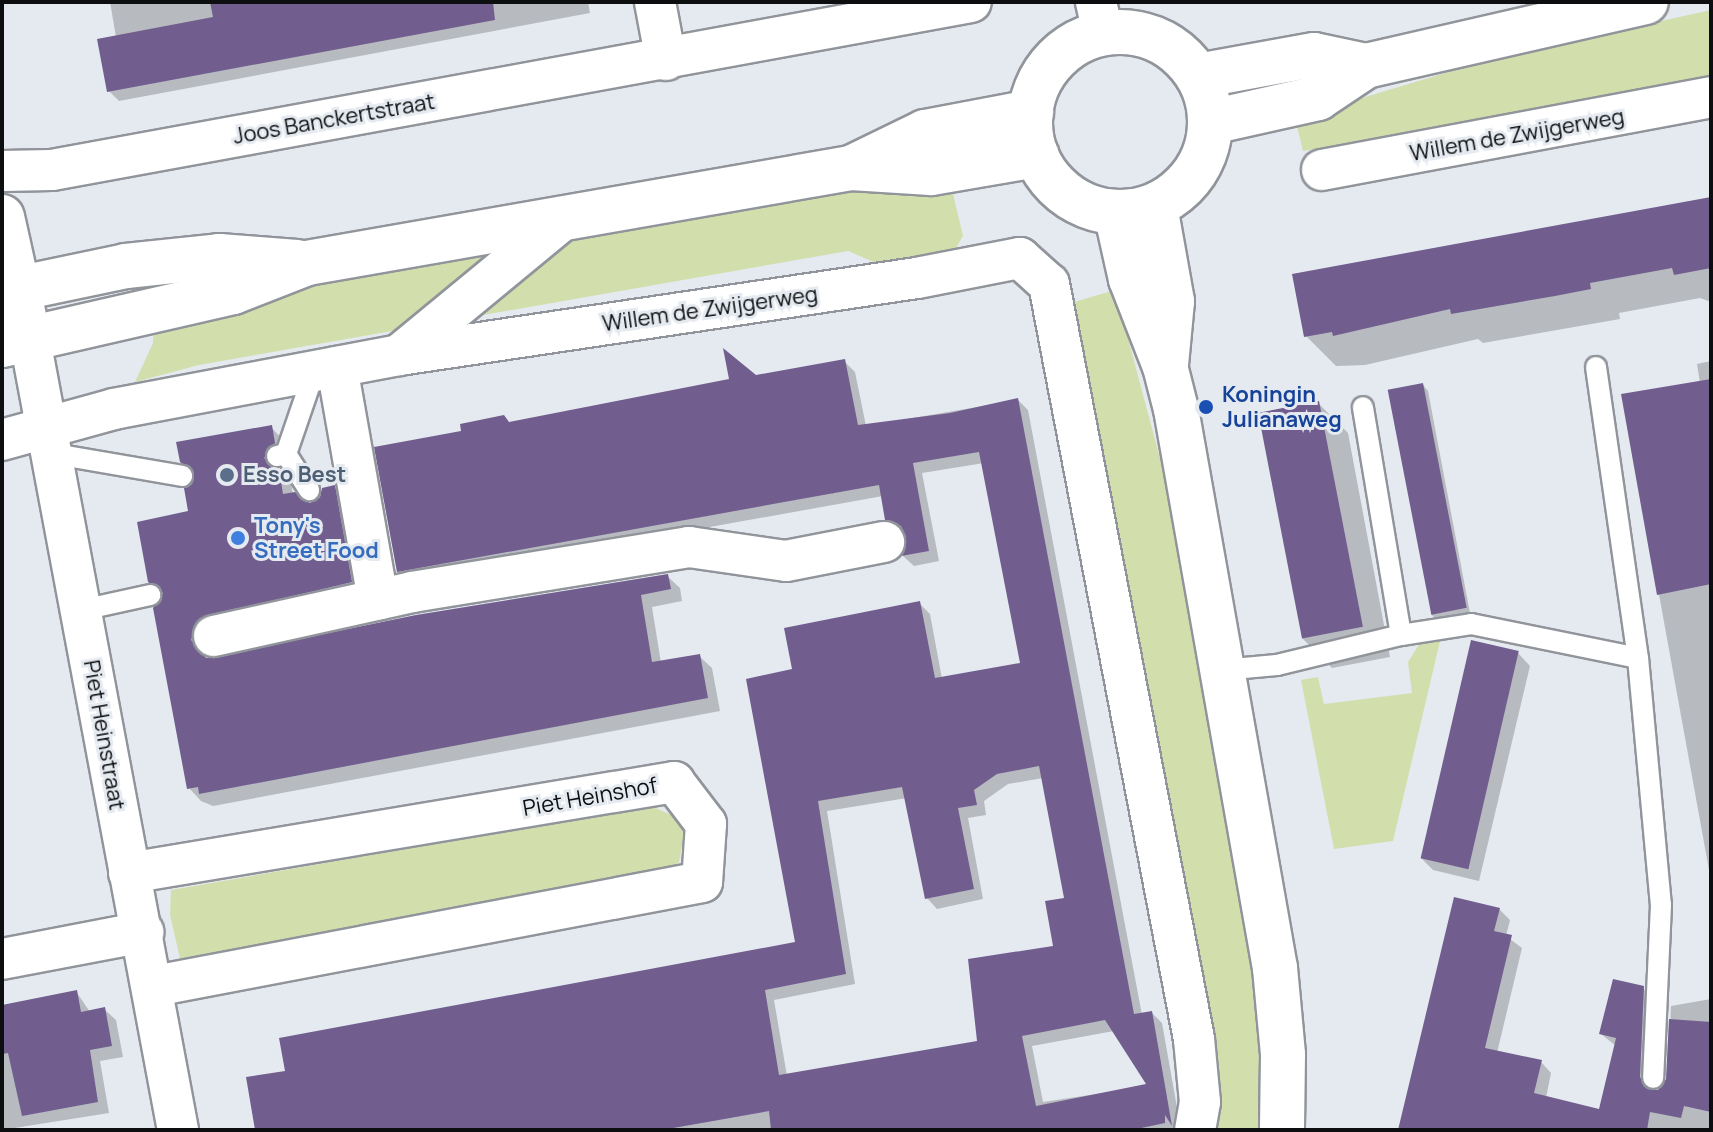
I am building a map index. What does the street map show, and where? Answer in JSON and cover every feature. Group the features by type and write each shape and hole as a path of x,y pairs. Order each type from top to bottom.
{"main road":[{"path":"1211,122 1318,98 1366,66 1646,2"},
{"path":"1099,17 1164,42 1198,76 1211,122 1195,173 1135,209 1070,197 1051,181 1036,155 1031,112 1035,90 1052,61 1083,39 1099,17"},
{"path":"1198,76 1314,55 1366,66"},
{"name":"Willem de Zwijgerweg","path":"851,168 925,132 1031,112"},
{"name":"Willem de Zwijgerweg","path":"16,342 233,292 307,263 851,168 931,173 1036,155"},
{"path":"1135,209 1172,301 1165,366 1275,968 1283,1055 1282,1130"},
{"path":"2,217 16,342"},
{"name":"Willem de Zwijgerweg","path":"10,290 126,266 219,256 307,263"}],"street":[{"path":"655,2 666,60"},
{"name":"Joos Banckertstraat","path":"2,171 52,170 971,2"},
{"name":"Willem de Zwijgerweg","path":"1322,170 1711,97"},
{"name":"Willem de Zwijgerweg","path":"399,355 564,219"},
{"name":"Willem de Zwijgerweg","path":"2,440 52,442 114,409 399,355 917,278 1020,258 1049,284 1194,1039 1200,1102 1195,1130"},
{"name":"Piet Heinstraat","path":"16,342 52,442 178,1130"},
{"path":"326,369 378,599"},
{"path":"214,636 378,599 689,547 786,561 884,542"},
{"name":"Piet Heinshof","path":"129,873 674,782 706,824 702,882 154,986"},
{"path":"2,959 143,932"}],"lane":[{"path":"1596,367 1638,658 1661,905 1653,1078"},
{"path":"309,490 281,455 326,369"},
{"path":"1363,407 1401,635"},
{"path":"52,442 182,476"},
{"path":"82,610 150,595"},
{"path":"1222,670 1277,665 1401,635 1471,624 1638,658"}],"green space":[{"path":"1711,10 1711,76 1303,151 1295,118 1502,56"},
{"path":"949,177 963,236 956,248 876,263 848,251 199,365 135,382 153,343 154,325 334,278 824,193"},
{"path":"1115,290 1164,473 1255,982 1265,1065 1259,1130 1212,1130 1211,1048 1074,302"},
{"path":"1441,637 1393,841 1334,849 1301,680 1318,677 1324,704 1412,693 1408,662 1423,638"},
{"path":"651,806 678,818 684,835 679,862 658,883 181,963 170,915 171,890"}],"building":[{"path":"210,2 493,2 495,20 107,92 97,39 213,17"},
{"path":"1711,197 1711,268 1674,275 1672,268 1590,283 1591,289 1555,296 1451,314 1450,309 1333,336 1332,332 1304,337 1292,274"},
{"path":"723,348 756,375 845,359 858,425 950,413 1018,398 1134,1014 1152,1011 1172,1126 1165,1115 1165,1123 1132,1130 771,1130 769,1111 662,1130 255,1130 246,1077 285,1071 279,1038 795,942 746,679 792,669 784,628 920,601 935,678 1020,663 979,452 913,463 929,551 901,556 906,537 901,526 885,520 879,485 397,572 374,447 461,431 460,424 504,415 509,422 729,379","holes":["1039,766 1064,898 1045,901 1053,946 968,959 977,1041 779,1075 765,990 846,974 818,801 902,787 925,899 974,889 958,808 977,805 974,790 997,774","1105,1020 1146,1084 1036,1106 1022,1036"]},
{"path":"1711,379 1711,584 1657,595 1621,394"},
{"path":"1423,383 1467,608 1431,615 1388,390"},
{"path":"1319,401 1363,627 1302,639 1258,413"},
{"path":"272,425 275,443 264,458 279,469 283,494 295,492 310,503 320,497 322,488 335,485 352,582 199,619 191,640 206,658 416,615 668,574 671,589 641,595 652,662 700,654 708,698 199,794 198,787 187,789 153,608 163,593 148,582 137,522 188,511 184,488 192,484 194,472 180,462 176,442"},
{"path":"1471,640 1519,651 1468,869 1421,858"},
{"path":"1454,897 1500,908 1494,931 1512,935 1485,1048 1542,1060 1534,1093 1599,1109 1616,1038 1599,1034 1613,979 1644,986 1640,1077 1647,1089 1658,1090 1666,1079 1669,1019 1711,1022 1711,1112 1684,1106 1681,1118 1650,1112 1647,1130 1398,1130"},
{"path":"77,990 81,1012 105,1007 112,1046 90,1050 98,1102 22,1116 8,1053 2,1054 2,1005"}],"place":[{"name":"Koningin Julianaweg","path":"1206,407"},
{"name":"Esso Best","path":"227,475"},
{"name":"Tony's Street Food","path":"238,538"}]}
